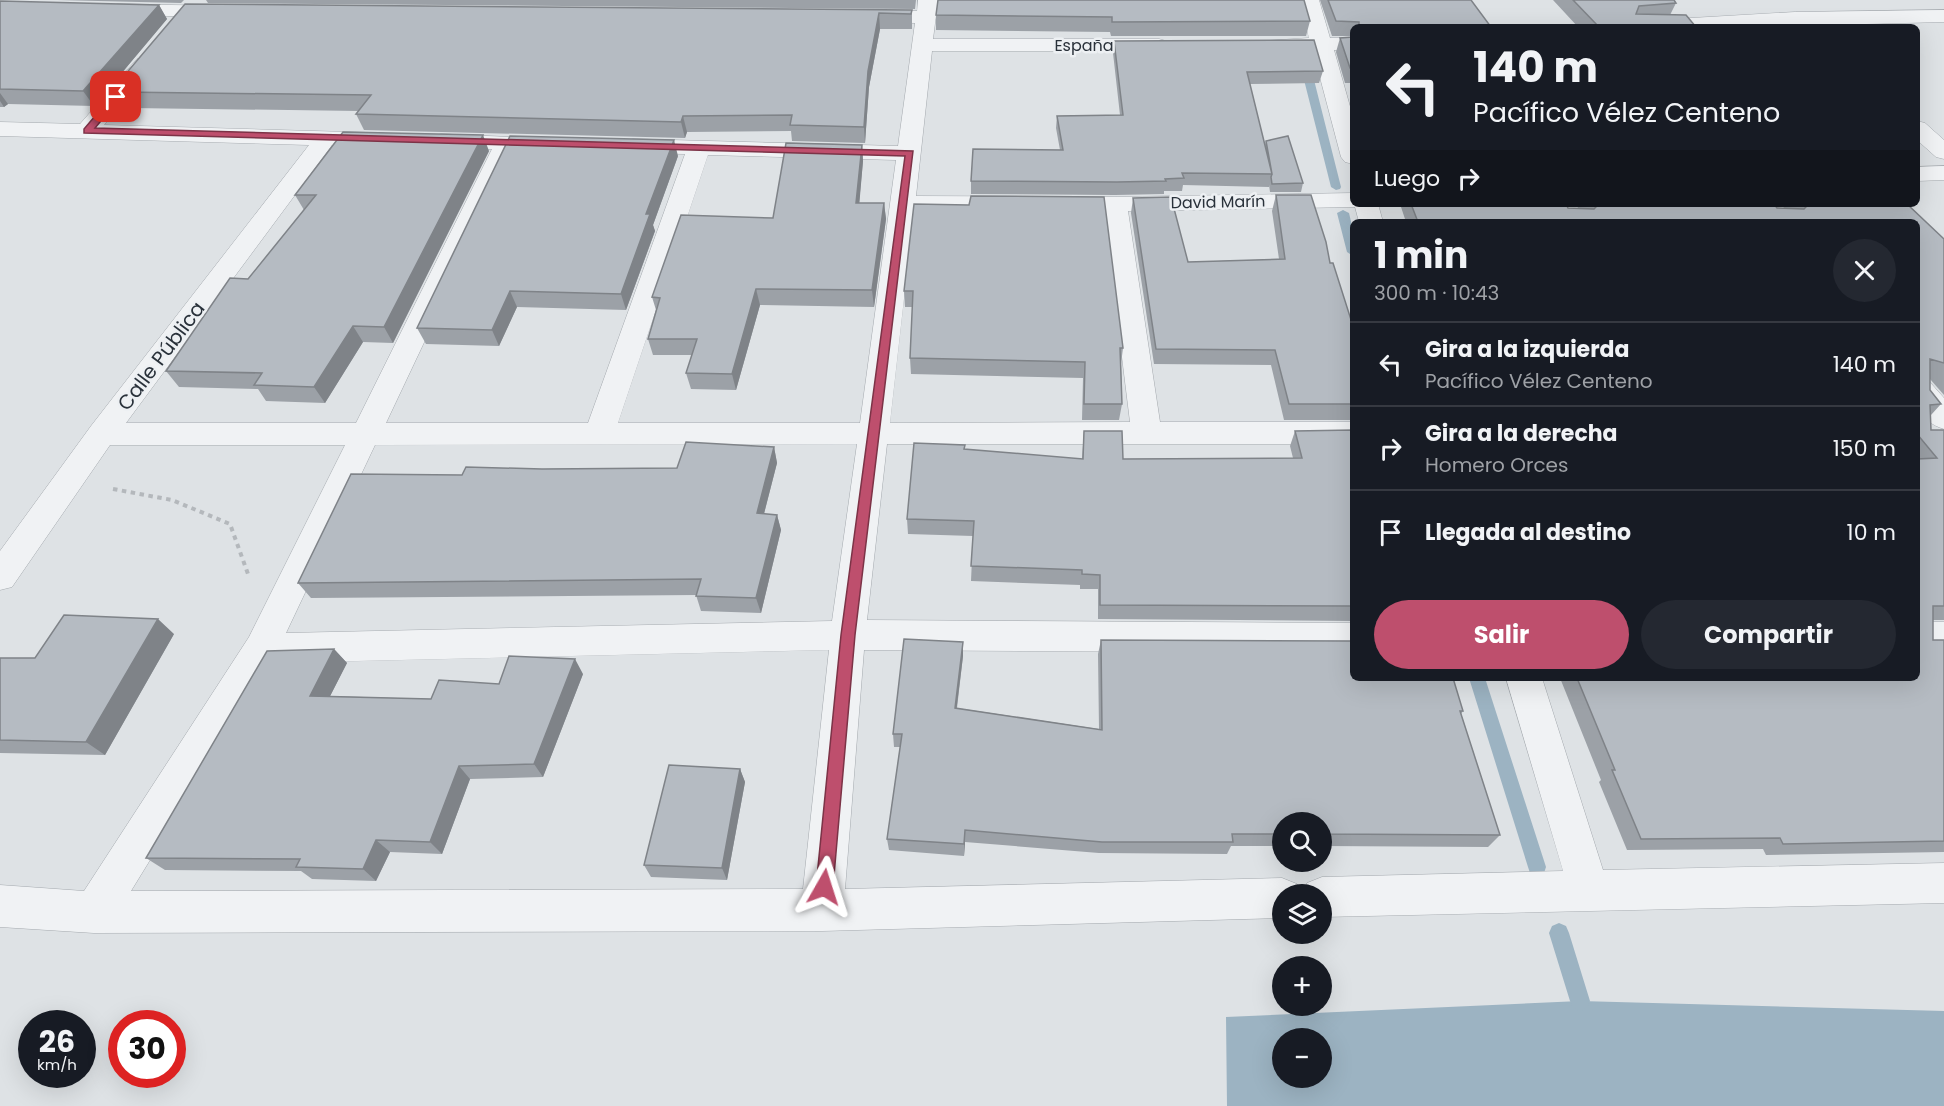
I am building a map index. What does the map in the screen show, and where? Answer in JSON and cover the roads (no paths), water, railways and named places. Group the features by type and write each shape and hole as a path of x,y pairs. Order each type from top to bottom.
{"street":[{"path":"1309,0 1350,146"},
{"path":"1772,0 1800,22"},
{"path":"174,28 193,6"},
{"path":"94,9 193,6 248,12"},
{"name":"España","path":"855,16 925,20 1181,45"},
{"path":"1736,24 1944,16"},
{"path":"822,910 848,635 925,20"},
{"path":"1252,45 1350,44"},
{"path":"87,131 159,45"},
{"path":"0,129 567,144"},
{"path":"1920,131 1944,152"},
{"name":"Calle Pública","path":"0,577 102,434 326,138"},
{"path":"94,912 261,648 507,143"},
{"path":"615,146 910,153"},
{"path":"599,433 699,148"},
{"path":"1920,174 1944,173"},
{"name":"David Marín","path":"902,203 1114,204 1350,200"},
{"path":"1114,204 1147,434"},
{"path":"1920,390 1944,418"},
{"path":"102,434 1350,433"},
{"path":"1920,433 1944,433"},
{"path":"261,648 848,635 1350,638"},
{"path":"1920,637 1944,637"},
{"path":"1525,681 1589,890"},
{"path":"1332,897 1944,883"},
{"path":"0,906 94,912 822,910 1272,898"}],"water":[{"path":"1580,1001 1944,1011 1944,1106 1227,1106 1226,1017 1332,1016 1332,1012"}],"waterway":[{"path":"1305,64 1336,187"},
{"path":"1343,213 1350,240"},
{"path":"1478,681 1537,867"},
{"path":"1559,933 1580,1001"}]}
